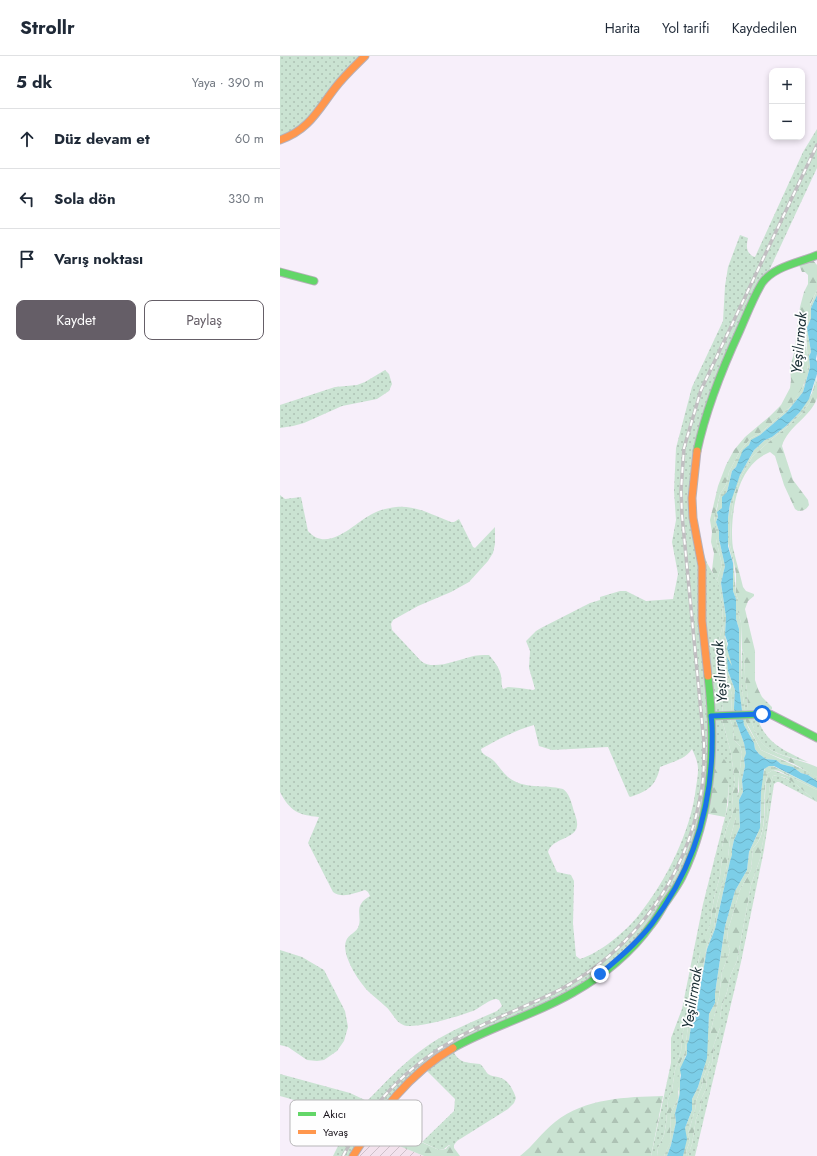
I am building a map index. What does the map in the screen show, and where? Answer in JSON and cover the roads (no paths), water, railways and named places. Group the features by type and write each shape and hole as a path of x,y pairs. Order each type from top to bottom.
{"street":[{"path":"280,140 296,134 310,123 336,87 365,56"},
{"path":"392,1100 413,1077 447,1052 480,1034 550,1005 575,992 612,965 651,925 681,879 701,825 708,798 715,716 703,628 701,562 692,512 692,492 696,451 712,393 758,290 764,280 776,271 817,255"},
{"path":"280,272 314,281"},
{"path":"715,716 770,714 817,738"},
{"path":"354,1156 360,1146"}],"water":[{"path":"817,295 817,374 809,399 800,412 786,426 772,437 765,440 754,450 740,475 730,504 728,518 728,546 733,563 733,591 736,599 736,619 739,629 739,688 744,725 754,743 755,749 759,754 766,759 776,760 781,764 793,767 801,773 808,775 817,781 817,788 774,766 769,766 764,769 761,792 760,828 749,852 747,870 735,891 725,926 715,993 715,1003 709,1014 707,1058 698,1087 692,1099 692,1110 685,1128 687,1139 683,1156 667,1156 676,1122 675,1114 680,1093 680,1069 687,1054 687,1044 689,1040 694,1006 701,985 700,981 707,949 715,929 734,840 740,827 739,800 743,792 742,780 746,753 735,718 735,690 728,671 727,657 732,666 725,635 726,617 721,583 725,566 716,522 718,517 717,512 722,508 722,497 727,492 732,471 736,467 743,450 749,445 751,440 760,435 787,412 803,392 810,367 809,356 811,352 807,328 811,318 811,308"}],"railway":[{"path":"381,1100 406,1074 439,1049 470,1031 563,988 589,972 613,953 653,908 669,883 682,856 693,827 700,798 703,778 704,750 682,515 681,490 684,448 701,390 817,145"},
{"path":"343,1156 349,1146"}],"water label":[{"name":"Yeşilırmak","path":"799,343"},
{"name":"Yeşilırmak","path":"720,672"},
{"name":"Yeşilırmak","path":"692,998"}]}
